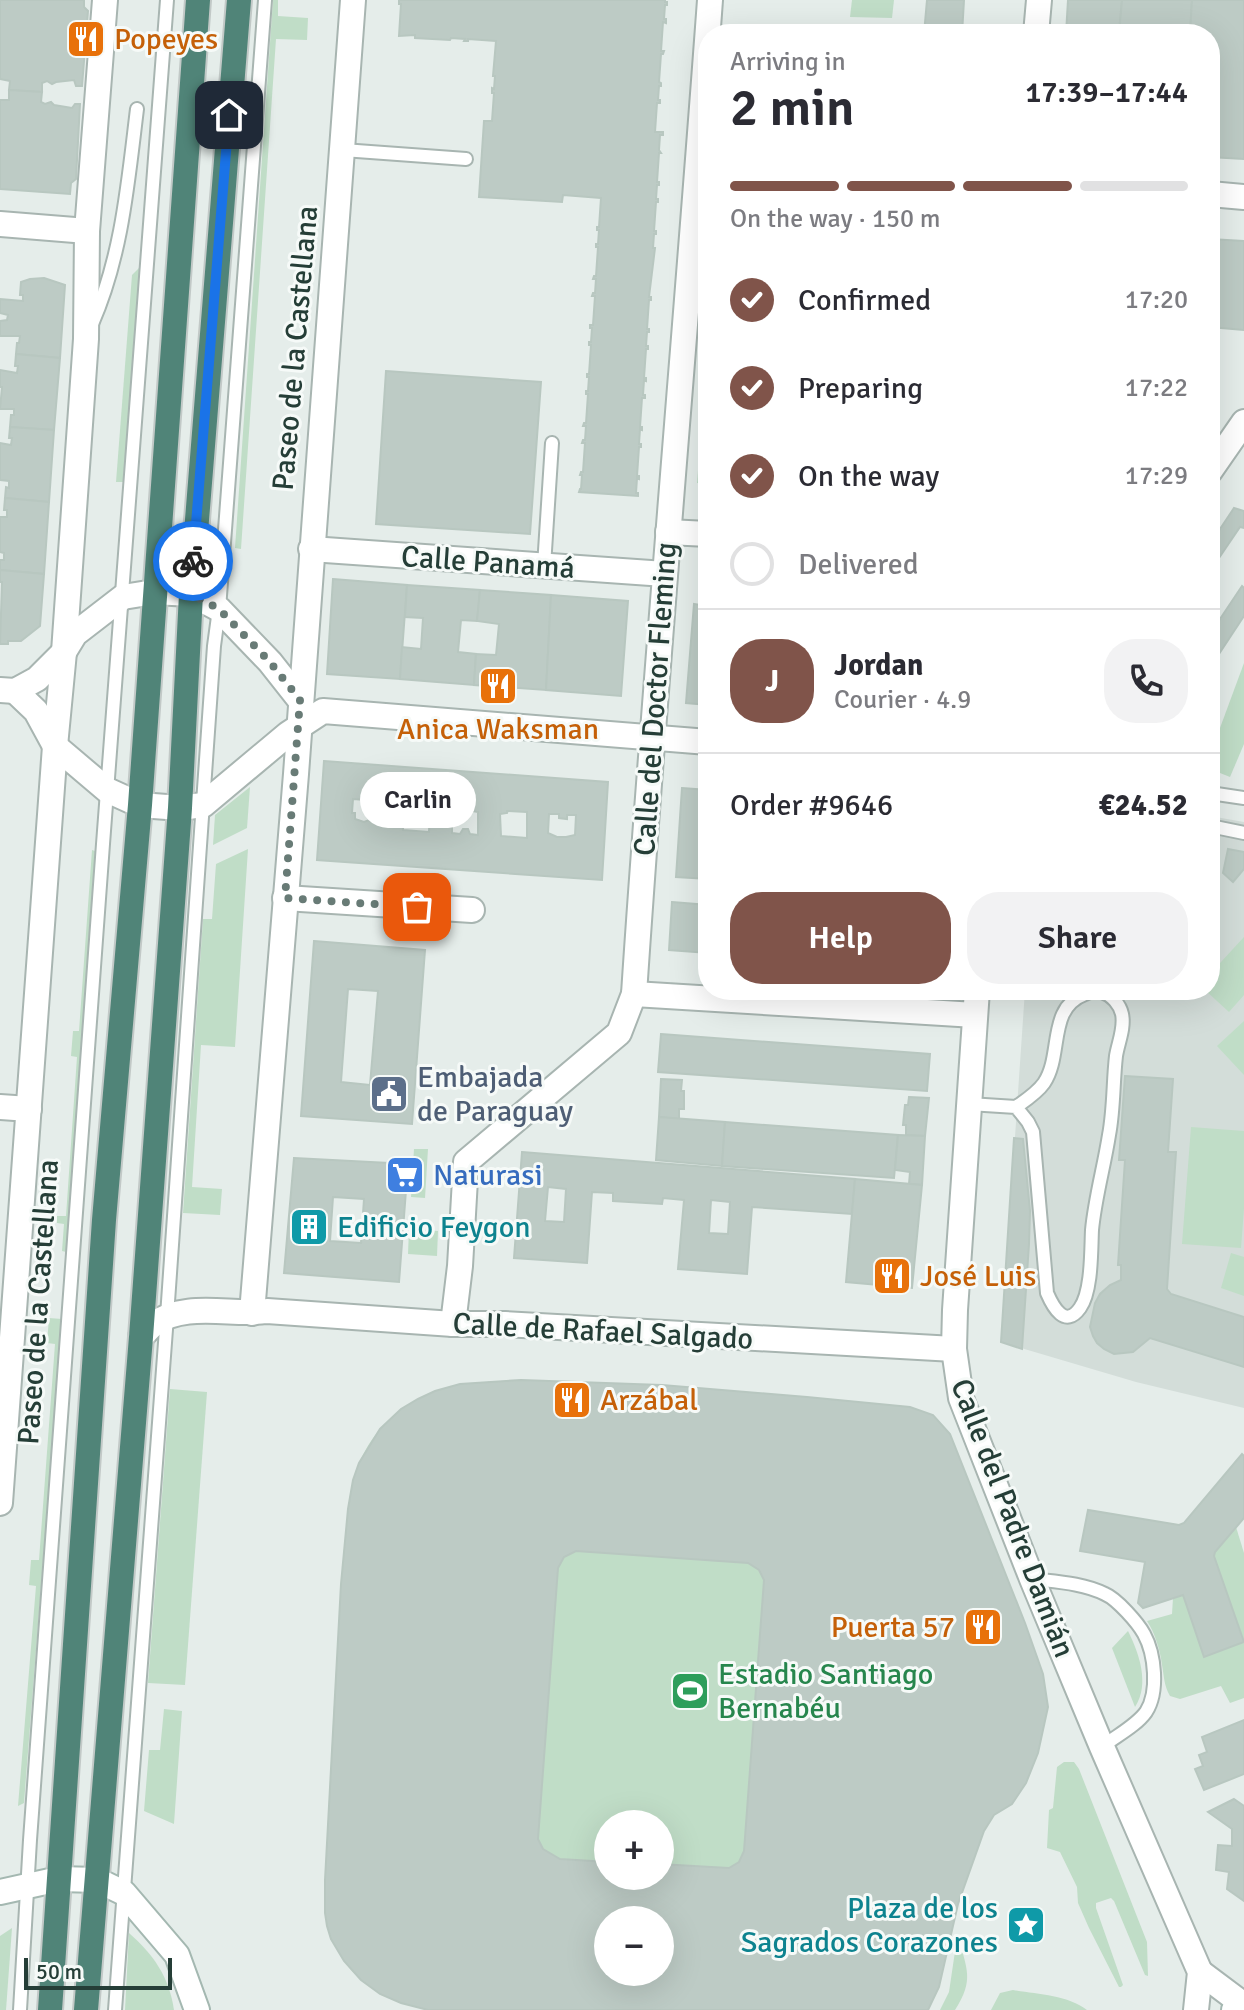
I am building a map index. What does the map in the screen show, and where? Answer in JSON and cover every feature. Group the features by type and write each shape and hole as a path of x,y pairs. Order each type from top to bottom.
{"highway":[{"name":"Paseo de la Castellana","path":"50,2010 104,1220 140,805 198,0"},
{"name":"Paseo de la Castellana","path":"86,2010 141,1337 191,806 191,594 239,0"}],"street":[{"name":"Paseo de la Castellana","path":"0,1503 86,339 87,231 105,0"},
{"name":"Paseo de la Castellana","path":"252,1313 353,0"},
{"name":"Calle del Doctor Fleming","path":"709,24 710,0"},
{"path":"1037,24 1039,0"},
{"path":"1220,195 1244,197"},
{"path":"0,224 87,231"},
{"name":"Calle del Doctor Fleming","path":"453,1324 466,1162 619,1033 634,994 668,532 698,259"},
{"path":"1220,443 1244,422"},
{"path":"668,532 698,534"},
{"name":"Calle Panamá","path":"311,549 665,574"},
{"path":"7,691 37,679 64,652 75,634 123,597 154,592 191,594 219,609 270,662 300,700"},
{"path":"7,691 36,711 55,746 107,790 140,805 191,806 299,725 323,711 698,741"},
{"path":"285,898 472,910"},
{"path":"634,994 698,998"},
{"path":"731,1000 975,1015"},
{"name":"Calle del Padre Damián","path":"976,1000 955,1310 954,1349 961,1398 1032,1579 1200,1972"},
{"path":"0,1107 29,1109"},
{"path":"141,1337 167,1316 199,1311 252,1313"},
{"name":"Calle de Rafael Salgado","path":"252,1313 267,1311 453,1324 505,1324 954,1349"},
{"path":"0,1892 59,1879 97,1880 124,1893 177,1955 197,2010"},
{"path":"1200,1972 1244,2006"},
{"path":"1196,2010 1200,1972"},
{"path":"1234,2010 1244,2006"}],"lane":[{"name":"Paseo de la Castellana","path":"20,2010 30,1840 167,0"},
{"name":"Paseo de la Castellana","path":"115,2010 167,1316 191,806 219,609 265,0"},
{"path":"86,339 105,295 114,262 137,109"},
{"path":"343,150 466,159"},
{"path":"544,566 552,443"},
{"path":"1220,794 1244,798"},
{"path":"1220,828 1244,833"},
{"path":"969,1104 1016,1107 1044,1083 1054,1056 1061,1016 1074,1000"},
{"path":"1016,1107 1033,1132 1047,1293 1053,1307 1065,1317 1080,1308 1087,1294 1094,1205 1110,1133 1116,1054 1122,1030 1122,1015 1114,1000"},
{"path":"1032,1579 1085,1586 1109,1596 1144,1634 1154,1679 1152,1701 1143,1716 1102,1747"}],"shaded area":[{"path":"1220,818 1244,822 1244,1408 1136,1382 1001,1342 1024,1000 1220,1000"}],"green space":[{"path":"273,0 278,0 278,16 308,18 307,40 276,39 241,549 235,548"},
{"path":"852,0 894,0 892,18 850,17"},
{"path":"140,267 123,482 116,482 132,275"},
{"path":"1244,663 1244,744 1230,777 1220,773 1220,728"},
{"path":"250,787 247,828 213,845 215,815"},
{"path":"248,849 235,1047 201,1045 192,1187 222,1189 220,1215 183,1213 203,919 212,919 216,864"},
{"path":"92,850 95,851 66,1252 62,1251 64,1224 57,1223 57,1216 66,1216 77,1057 71,1056 73,1031 79,1031"},
{"path":"1244,937 1244,995 1229,1012 1216,1000 1220,1000 1220,963"},
{"path":"1244,1021 1244,1075 1217,1046"},
{"path":"1191,1127 1244,1131 1241,1248 1182,1244"},
{"path":"414,1149 428,1149 425,1198 411,1197"},
{"path":"409,1229 438,1231 437,1256 408,1254"},
{"path":"1231,1253 1244,1257 1244,1296 1221,1288"},
{"path":"49,1318 62,1319 24,1803 18,1806 36,1586 29,1585 31,1560 39,1560 55,1344 47,1343"},
{"name":"Estadio Santiago Bernabéu","path":"521,1380 662,1385 910,1407 933,1415 950,1434 1025,1623 1043,1674 1048,1707 1038,1753 1026,1783 1012,1804 994,1815 983,1831 958,1904 939,1987 928,2010 428,2010 378,1991 348,1966 330,1934 325,1900 341,1583 353,1480 364,1452 397,1413 429,1394 464,1384"},
{"path":"170,1389 207,1392 185,1685 148,1683"},
{"path":"1236,1527 1244,1553 1244,1641 1214,1556"},
{"path":"1183,1595 1204,1657 1244,1642 1244,1698 1230,1703 1221,1686 1180,1699 1170,1696 1157,1642 1147,1621 1172,1614 1173,1598"},
{"path":"1128,1631 1139,1659 1142,1679 1142,1689 1135,1707 1112,1648"},
{"path":"164,1709 182,1711 174,1824 144,1811 149,1750 160,1750"},
{"path":"1064,1762 1074,1762 1079,1769 1147,1942 1148,1976 1114,1901 1111,1898 1096,1903 1123,1985 1121,1987 1089,1928 1078,1903 1077,1887 1060,1852 1047,1848 1049,1810 1053,1808 1057,1767"},
{"path":"12,1928 6,2010 0,2010 0,1936"},
{"path":"129,1933 159,1967 174,2010 125,2010"},
{"path":"957,1938 966,1966 967,1982 955,2010 940,2010 949,1992"},
{"path":"1013,1990 1061,1998 1087,2010 991,2010 1000,1993"}],"building":[{"path":"0,0 84,0 88,11 82,86 76,86 74,80 52,84 47,81 42,83 42,92 9,90 10,81 0,79"},
{"path":"399,0 667,2 655,132 663,132 663,135 660,135 638,496 579,492 583,472 585,443 582,443 586,426 583,426 586,423 590,325 593,325 595,296 592,296 596,279 593,279 596,276 601,198 563,195 562,202 479,197 484,121 492,121 496,41 399,36"},
{"path":"927,0 964,0 963,24 925,24"},
{"path":"1068,0 1122,0 1120,24 1067,24"},
{"path":"1122,0 1192,0 1191,24 1120,24"},
{"path":"1192,0 1244,0 1244,159 1220,158 1220,24 1191,24"},
{"path":"9,90 42,92 41,102 45,104 51,102 72,108 80,104 76,179 71,183 70,194 0,189 0,100 9,100"},
{"path":"1220,240 1244,241 1244,330 1220,328"},
{"path":"44,278 65,285 60,358 16,354 20,336 0,336 0,321 7,320 8,315 0,313 0,299 23,301 21,282"},
{"path":"16,354 60,358 54,430 10,427 14,409 0,409 0,370 17,373"},
{"path":"386,371 541,382 530,534 376,524"},
{"path":"10,427 54,430 49,502 5,498 9,481 0,480 0,443 11,445"},
{"path":"5,498 49,502 44,574 0,570 4,553 0,552 0,517 7,517"},
{"path":"1234,508 1244,511 1244,528 1240,527 1220,557 1220,529"},
{"path":"0,570 44,574 40,626 21,641 8,641 8,644 0,644"},
{"path":"333,579 407,585 400,679 327,674"},
{"path":"407,585 480,590 477,621 461,620 458,652 476,654 474,685 400,679 402,647 421,649 423,618 405,617"},
{"path":"1242,586 1244,616 1220,652 1220,619"},
{"path":"480,590 551,595 546,690 474,685 476,654 496,655 499,624 477,621"},
{"path":"551,595 628,601 621,696 546,690"},
{"path":"694,604 698,605 698,704 686,703"},
{"path":"324,761 608,782 602,880 317,860","holes":["353,799 379,801 378,815 383,815 382,821 364,822 355,819 355,813 352,813","404,802 418,803 430,809 429,832 403,830","459,807 472,808 472,811 478,812 478,835 470,834 468,829 463,829 460,834 452,833 452,811 459,810","507,811 527,812 527,838 501,836 500,814","549,814 559,814 559,818 567,819 567,815 576,815 575,835 557,837 548,833"]},
{"path":"682,788 698,789 698,878 676,877"},
{"path":"1228,849 1244,852 1244,869 1233,882 1223,873"},
{"path":"672,902 698,904 698,952 669,950"},
{"path":"314,941 425,950 412,1124 301,1116","holes":["348,989 378,991 370,1085 341,1082"]},
{"path":"661,1034 930,1054 927,1091 658,1072"},
{"path":"1125,1076 1173,1079 1168,1152 1176,1152 1167,1289 1171,1294 1244,1317 1244,1367 1150,1338 1133,1352 1114,1354 1097,1343 1093,1336 1090,1327 1095,1303 1110,1285 1121,1280 1121,1265 1118,1265 1125,1160 1119,1160"},
{"path":"661,1079 682,1080 684,1109 679,1109 679,1119 659,1117"},
{"path":"909,1097 929,1098 925,1136 906,1135 906,1125 903,1125"},
{"path":"659,1117 725,1122 722,1166 656,1160"},
{"path":"725,1122 898,1135 894,1178 722,1166"},
{"path":"898,1135 925,1136 922,1185 909,1184 910,1172 895,1170"},
{"path":"1014,1138 1023,1139 1030,1211 1022,1349 1001,1342"},
{"path":"522,1152 855,1179 852,1214 752,1207 747,1274 678,1269 684,1200 663,1198 662,1204 613,1201 613,1193 592,1192 587,1263 514,1258","holes":["548,1187 566,1189 564,1222 545,1221","711,1200 730,1202 728,1234 709,1233"]},
{"name":"Edificio Feygon","path":"294,1158 408,1164 399,1282 284,1273","holes":["333,1197 364,1199 361,1243 330,1241"]},
{"path":"855,1179 922,1185 912,1288 846,1282"},
{"name":"Estadio Santiago Bernabéu","path":"521,1380 662,1385 807,1397 910,1407 933,1415 950,1434 1025,1623 1043,1674 1048,1707 1038,1753 1026,1783 1012,1804 994,1815 984,1831 958,1904 939,1987 928,2010 428,2010 380,1994 361,1980 344,1961 327,1926 325,1880 348,1509 359,1463 380,1429 401,1409 435,1391 460,1384","holes":["576,1551 748,1563 759,1570 764,1580 744,1851 739,1862 729,1868 674,1865 674,1890 594,1890 594,1861 560,1859 543,1849 538,1839 558,1568 564,1557"]},
{"path":"1242,1454 1244,1518 1214,1556 1244,1642 1204,1657 1183,1595 1143,1608 1138,1603 1145,1562 1080,1551 1088,1510 1179,1525 1184,1523"},
{"path":"1244,1720 1244,1774 1204,1790 1195,1769 1203,1766 1199,1755 1207,1752 1202,1737"},
{"path":"1234,1799 1244,1806 1244,1901 1227,1889 1229,1872 1216,1870 1218,1845 1232,1846 1232,1829 1208,1812"}],"way so far":[{"path":"193,561 191,594 219,609 270,662 300,700 285,898 417,907"}],"place":[{"name":"Popeyes","path":"86,39"},
{"name":"Anica Waksman","path":"498,686"},
{"name":"Carlin","path":"417,907"},
{"name":"Embajada de Paraguay","path":"389,1094"},
{"name":"Naturasi","path":"405,1175"},
{"name":"Edificio Feygon","path":"309,1227"},
{"name":"José Luis","path":"892,1276"},
{"name":"Arzábal","path":"572,1400"},
{"name":"Puerta 57","path":"983,1627"},
{"name":"Estadio Santiago Bernabéu","path":"690,1691"},
{"name":"Plaza de los Sagrados Corazones","path":"1026,1925"}],"route":[{"path":"193,561 229,115"}]}
